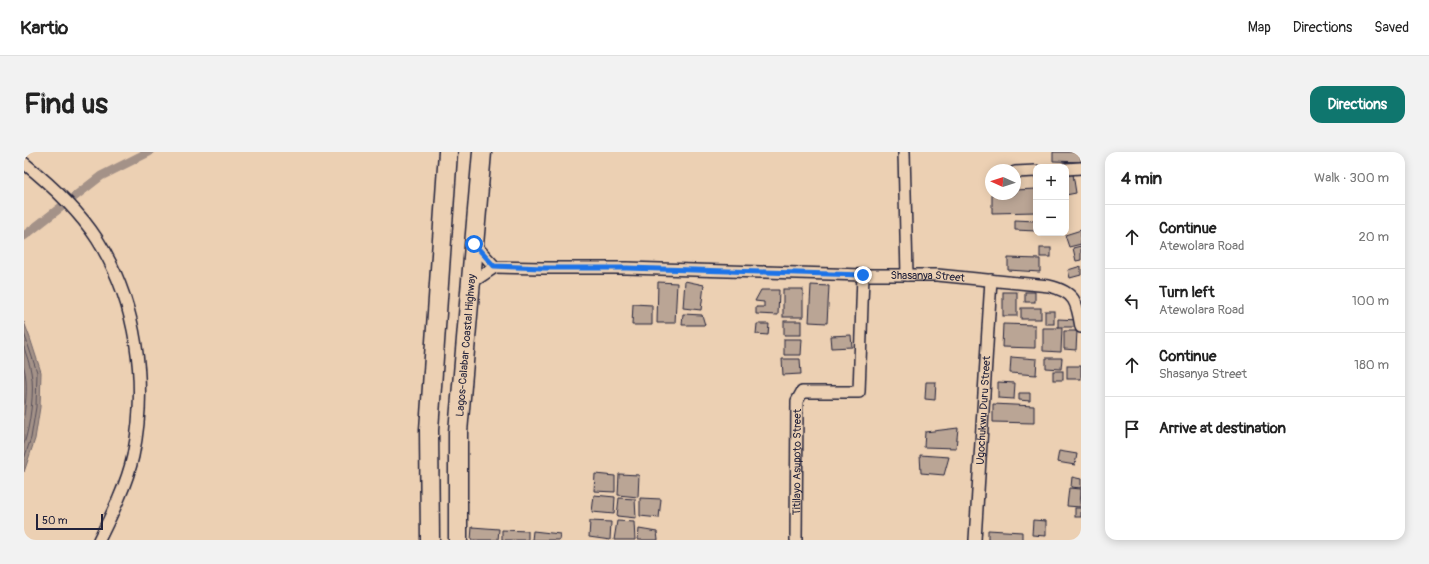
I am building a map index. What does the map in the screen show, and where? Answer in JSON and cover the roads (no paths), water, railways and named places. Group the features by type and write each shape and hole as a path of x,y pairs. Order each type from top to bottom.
{"highway":[{"path":"430,540 429,430 448,152"},
{"name":"Lagos-Calabar Coastal Highway","path":"458,540 458,432 482,152"}],"street":[{"path":"904,152 907,276"},
{"path":"24,163 43,178 81,218 97,239 111,263 122,287 132,320 140,390 138,425 133,456 112,513 99,540"},
{"path":"1069,169 1081,168"},
{"path":"1021,172 1033,171"},
{"path":"471,283 494,266 474,244"},
{"name":"Shasanya Street","path":"494,266 542,268 627,268 907,276 937,275 1049,286 1076,294 1076,304 1081,327"},
{"name":"Titilayo Asupoto Street","path":"796,540 797,401 802,392 859,392 863,275"},
{"name":"Ugochukwu Duru Street","path":"975,540 991,280"}],"water":[{"path":"24,322 41,372 40,407 35,439 24,472"}],"waterway":[{"path":"24,236 101,176 149,152"}]}
